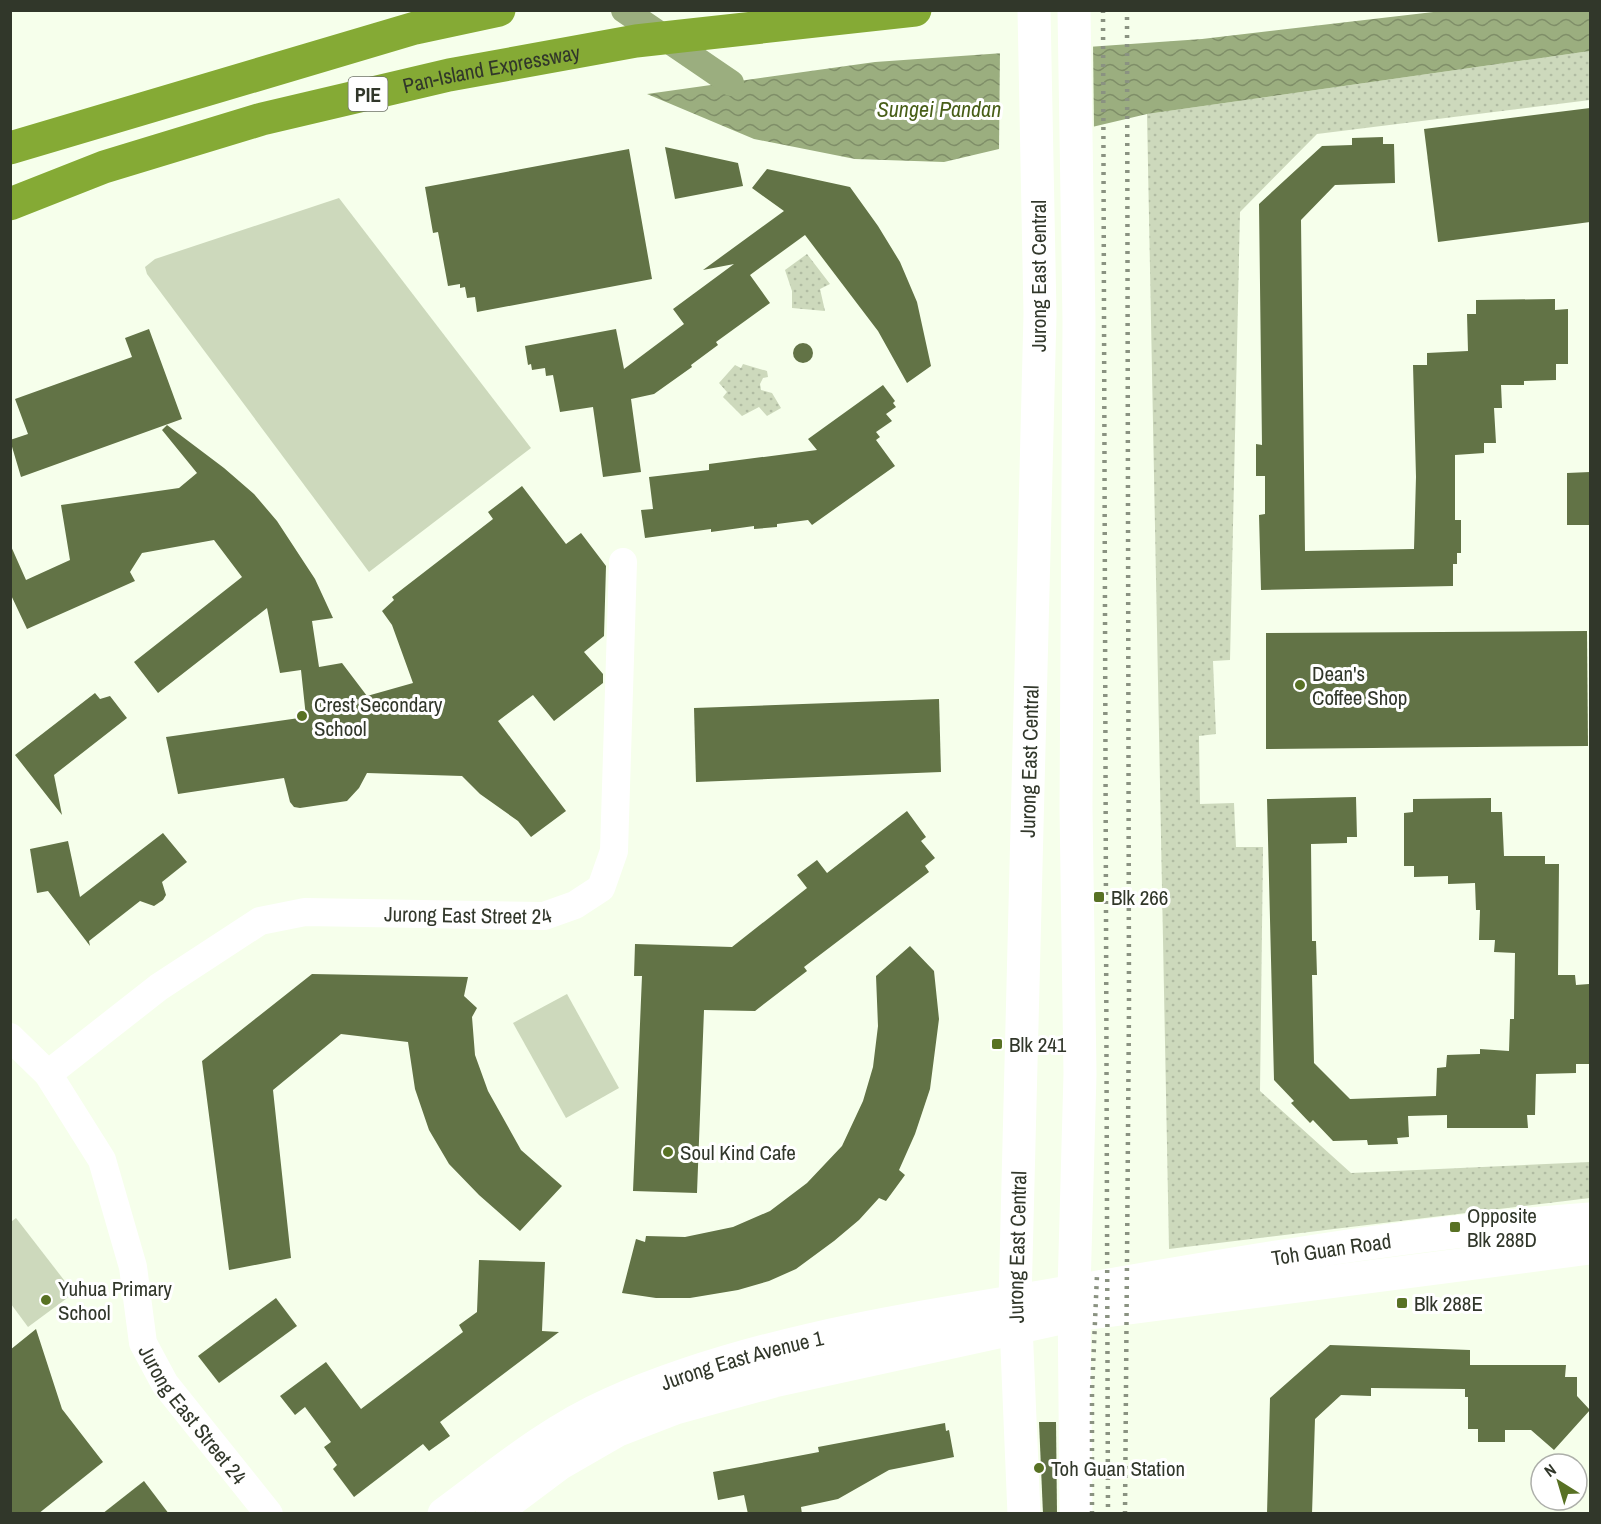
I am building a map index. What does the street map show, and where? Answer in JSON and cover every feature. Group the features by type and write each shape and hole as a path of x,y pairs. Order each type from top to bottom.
{"highway":[{"name":"PIE","path":"10,148 427,19 499,10"},
{"name":"Pan-Island Expressway","path":"10,204 104,167 262,119 449,75 636,41 915,10"}],"main road":[{"name":"Jurong East Central","path":"1024,1514 1016,1314 1040,314 1034,10"},
{"name":"Jurong East Central","path":"1074,10 1079,322 1077,818 1080,1074 1075,1303 1076,1514"},
{"name":"Toh Guan Road","path":"1075,1303 1491,1226 1590,1219"},
{"name":"Toh Guan Road","path":"1075,1303 1590,1248"},
{"name":"Jurong East Avenue 1","path":"492,1514 559,1464 618,1430 675,1408 1016,1314 1075,1303"},
{"name":"Jurong East Avenue 1","path":"444,1514 540,1443 606,1406 664,1382 779,1346 846,1330 1016,1314"}],"street":[{"name":"Jurong East Street 24","path":"48,1074 159,987 260,921 305,912 544,916 575,905 601,888 614,851 623,562"},
{"name":"Jurong East Street 24","path":"10,1037 48,1074 102,1160 133,1267 143,1343 165,1384 269,1514"}],"shaded area":[{"path":"1590,51 1590,100 1317,134 1240,212 1230,660 1213,661 1216,734 1199,736 1200,804 1234,803 1236,847 1263,847 1260,1091 1351,1173 1590,1162 1590,1198 1169,1249 1147,114"},
{"path":"339,198 531,448 369,572 147,274 145,267 155,259"},
{"path":"807,254 830,284 820,289 825,311 792,308 792,291 785,270"},
{"path":"743,364 767,371 768,377 763,378 760,384 761,390 772,393 781,408 767,416 759,407 742,416 723,397 727,392 719,383 735,365 741,368"},
{"path":"567,994 619,1088 566,1118 513,1023"},
{"path":"16,1218 74,1293 28,1327 11,1304 11,1222"}],"water":[{"name":"Sungei Pandan","path":"1442,11 1590,11 1590,51 1147,114 944,162 855,159 754,139 647,94 875,62 1202,39"}],"pier":[{"path":"1093,42 1094,129 999,152 1000,49"}],"building":[{"path":"1590,108 1590,222 1438,242 1424,129"},
{"path":"1383,137 1383,144 1394,144 1395,183 1335,185 1301,220 1305,551 1414,549 1416,477 1413,365 1427,365 1427,353 1468,351 1467,314 1476,314 1476,300 1555,299 1555,310 1568,309 1568,364 1556,364 1556,380 1524,381 1524,385 1501,385 1502,408 1494,408 1496,443 1484,443 1484,453 1455,455 1455,520 1461,520 1461,553 1457,553 1457,564 1453,564 1453,586 1261,590 1259,515 1265,514 1265,476 1256,476 1256,444 1262,445 1259,204 1322,146 1352,145 1352,138"},
{"path":"665,147 738,163 743,186 675,199"},
{"path":"629,149 652,279 477,312 475,297 467,298 465,287 460,288 460,284 448,286 438,232 433,233 425,187"},
{"path":"767,169 850,187 900,262 917,302 931,366 907,383 878,331 805,235 750,275 770,303 716,342 718,345 691,365 692,367 654,394 631,399 641,472 603,477 593,407 560,412 553,375 546,376 545,368 532,370 531,364 528,365 525,346 616,329 624,369 684,324 673,309 734,264 703,270 784,211 752,188"},
{"path":"149,329 182,419 21,477 10,440 28,434 15,399 132,357 125,338"},
{"path":"799,343 807,343 813,349 813,357 807,363 799,363 793,357 793,349"},
{"path":"883,385 895,401 893,403 896,407 886,414 892,421 876,432 880,437 876,440 895,466 812,525 808,520 777,524 777,527 754,529 754,526 711,532 711,529 645,538 641,510 653,509 649,477 709,470 709,464 817,450 808,439"},
{"path":"167,425 254,494 277,521 315,579 333,618 312,621 319,667 342,663 367,696 413,683 392,625 382,611 394,600 392,597 493,519 488,512 522,486 566,544 581,533 606,566 604,636 584,652 603,674 603,683 554,721 533,695 498,721 566,811 531,837 518,821 480,794 462,776 367,773 359,788 347,801 300,808 294,807 290,802 284,778 178,794 166,737 306,717 301,670 280,673 267,608 158,693 134,662 242,577 214,540 142,553 130,572 135,581 27,629 10,593 10,544 26,580 70,560 61,505 179,488 197,473 162,430"},
{"path":"1590,472 1590,525 1567,525 1567,473"},
{"path":"1587,631 1588,746 1266,749 1266,633"},
{"path":"95,693 100,699 110,696 127,718 54,775 62,815 15,755"},
{"path":"939,699 941,772 696,782 694,708"},
{"path":"1356,797 1357,837 1347,837 1347,843 1311,844 1312,941 1316,941 1317,975 1312,975 1314,1063 1350,1099 1436,1096 1437,1068 1446,1067 1447,1055 1480,1054 1480,1049 1509,1051 1510,1019 1514,1019 1515,953 1494,952 1495,940 1479,940 1480,910 1476,910 1475,883 1448,884 1448,876 1414,877 1414,866 1404,866 1404,813 1413,812 1413,799 1491,798 1491,812 1502,812 1504,856 1545,856 1545,864 1559,864 1558,975 1575,975 1576,985 1589,984 1589,1064 1576,1064 1576,1073 1536,1074 1535,1115 1527,1115 1528,1128 1447,1128 1447,1115 1408,1116 1409,1137 1397,1138 1398,1144 1368,1145 1367,1140 1333,1141 1313,1120 1310,1123 1291,1103 1294,1101 1274,1080 1267,799"},
{"path":"907,811 926,837 921,841 935,858 925,866 929,872 804,967 807,971 755,1011 704,1010 697,1193 633,1191 642,976 634,976 635,944 732,947 807,888 797,875 817,860 827,873"},
{"path":"163,833 187,862 162,882 166,895 163,900 154,906 140,901 89,941 90,946 48,891 37,893 30,849 68,841 80,897"},
{"path":"910,946 934,971 939,1019 930,1089 915,1134 899,1170 905,1175 886,1201 879,1198 859,1220 834,1241 796,1269 769,1281 738,1290 690,1298 656,1298 622,1293 636,1239 645,1242 646,1236 685,1237 733,1227 770,1211 807,1183 842,1146 863,1101 873,1067 878,1026 876,976"},
{"path":"312,974 468,977 464,996 477,1008 472,1017 475,1055 488,1091 521,1150 562,1186 520,1231 479,1195 449,1164 429,1130 415,1089 408,1042 341,1034 273,1090 291,1258 229,1270 202,1061"},
{"path":"479,1260 545,1262 542,1331 559,1332 440,1422 450,1436 429,1451 423,1444 354,1497 333,1469 337,1465 324,1447 331,1442 305,1407 295,1415 280,1396 326,1362 361,1409 463,1332 459,1325 477,1312"},
{"path":"276,1298 297,1326 219,1383 198,1356"},
{"path":"36,1329 62,1409 103,1462 38,1514 10,1514 10,1350"},
{"path":"1330,1345 1470,1350 1470,1365 1566,1365 1565,1377 1577,1377 1577,1396 1590,1410 1554,1450 1531,1430 1505,1430 1505,1442 1478,1442 1478,1429 1468,1429 1468,1397 1465,1397 1465,1389 1371,1388 1371,1396 1341,1395 1315,1419 1312,1514 1267,1514 1270,1398"},
{"path":"1039,1422 1056,1422 1057,1514 1043,1514"},
{"path":"945,1423 946,1431 949,1430 954,1457 889,1470 838,1499 801,1507 802,1514 748,1514 744,1495 718,1500 713,1472 819,1452 818,1447"},
{"path":"144,1481 169,1514 102,1514"}],"waterway":[{"path":"624,10 731,83"}],"railway":[{"path":"1103,10 1108,1514"},
{"path":"1125,1514 1129,1006 1127,10"},
{"path":"1092,1514 1092,1391 1097,1275"}],"place":[{"name":"Dean's Coffee Shop","path":"1300,685"},
{"name":"Crest Secondary School","path":"302,716"},
{"name":"Blk 266","path":"1099,897"},
{"name":"Blk 241","path":"997,1044"},
{"name":"Soul Kind Cafe","path":"668,1152"},
{"name":"Opposite Blk 288D","path":"1455,1227"},
{"name":"Yuhua Primary School","path":"46,1300"},
{"name":"Blk 288E","path":"1402,1303"},
{"name":"Toh Guan Station","path":"1039,1468"}]}
